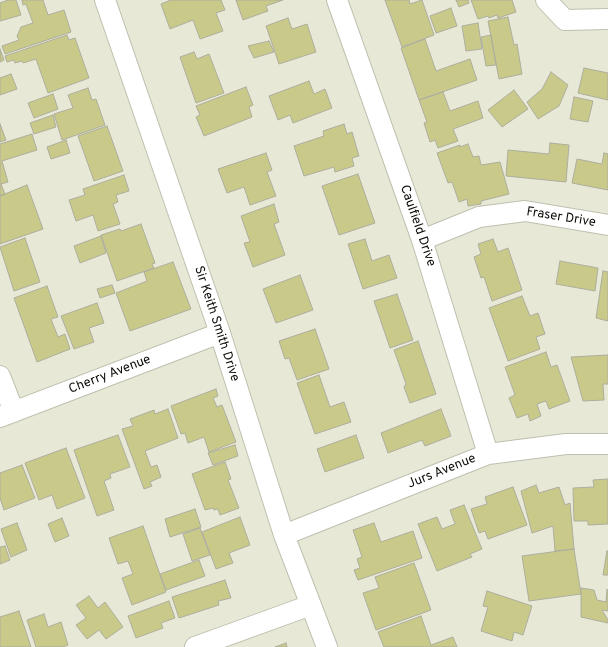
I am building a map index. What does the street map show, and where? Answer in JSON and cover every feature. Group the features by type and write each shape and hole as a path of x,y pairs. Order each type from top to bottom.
{"street":[{"name":"Sir Keith Smith Drive","path":"105,0 220,333 284,535 327,647"},
{"name":"Caulfield Drive","path":"337,0 422,240 488,454"},
{"path":"546,0 565,20 608,19"},
{"name":"Fraser Drive","path":"422,240 479,217 525,211 608,225"},
{"name":"Cherry Avenue","path":"7,415 220,333"},
{"path":"0,376 7,415"},
{"name":"Jurs Avenue","path":"284,535 488,454 566,444 608,444"},
{"path":"195,647 311,605"}],"building":[{"path":"8,0 16,0 21,15 0,21 0,3"},
{"path":"22,0 43,0 48,15 64,10 71,32 5,54 2,46 19,40 17,36 21,27 33,23 26,4 23,5"},
{"path":"171,0 221,0 225,10 216,13 223,31 200,39 193,20 170,29 161,4"},
{"path":"236,0 283,0 266,6 268,11 243,20"},
{"path":"385,0 409,0 410,4 422,0 434,35 402,47"},
{"path":"456,0 468,0 469,3 459,7"},
{"path":"471,0 512,0 516,12 498,18 497,15 489,18 488,16 478,19"},
{"path":"451,8 457,26 436,33 430,16"},
{"path":"508,17 514,45 517,44 522,74 499,79 488,21"},
{"path":"288,18 292,29 307,24 316,52 279,64 266,26"},
{"path":"478,23 482,49 466,51 462,26"},
{"path":"67,35 69,40 75,38 89,78 48,93 36,59 23,63 22,61 15,63 14,60 7,62 5,56"},
{"path":"491,35 496,65 486,66 481,37"},
{"path":"425,39 436,71 470,59 477,80 419,100 401,48"},
{"path":"269,41 274,52 254,58 248,46"},
{"path":"0,49 4,60 0,62"},
{"path":"194,52 197,59 209,54 224,93 196,103 180,57"},
{"path":"584,68 608,73 608,100 578,93"},
{"path":"551,72 568,85 559,106 538,119 527,102 542,89"},
{"path":"11,74 17,89 0,95 0,78"},
{"path":"309,81 314,94 325,89 332,108 293,123 290,115 278,120 269,96"},
{"path":"246,87 253,105 249,107 252,117 204,136 196,117 200,115 196,106"},
{"path":"88,88 92,100 96,99 105,125 62,140 54,114 73,108 68,95"},
{"path":"514,90 528,109 502,127 488,110"},
{"path":"443,92 450,111 478,101 483,118 453,129 458,141 438,148 435,140 430,142 424,123 427,122 419,100"},
{"path":"53,94 58,109 34,118 28,103"},
{"path":"574,97 593,101 588,122 570,119"},
{"path":"53,115 56,127 34,134 30,123"},
{"path":"0,124 6,140 0,142"},
{"path":"344,124 347,134 352,132 359,156 352,158 354,166 335,172 334,167 304,176 294,146 324,136 323,131"},
{"path":"107,126 123,171 94,181 78,136"},
{"path":"32,134 37,150 2,161 8,182 1,184 5,194 0,196 0,144"},
{"path":"66,140 70,153 51,159 47,147"},
{"path":"550,143 569,145 566,182 506,176 508,150 549,154"},
{"path":"468,144 473,157 479,156 481,165 500,162 509,194 481,201 481,204 468,206 467,199 459,202 452,182 448,183 437,153 460,145 460,147"},
{"path":"266,153 272,170 267,172 276,196 250,205 244,187 227,193 218,169"},
{"path":"604,153 608,154 608,190 572,183 577,159 602,164"},
{"path":"358,174 375,223 339,235 322,186"},
{"path":"124,175 129,191 116,195 118,202 113,204 120,224 98,231 93,215 76,221 69,200 85,195 83,189"},
{"path":"27,185 43,229 0,244 0,196"},
{"path":"274,204 279,222 274,224 285,255 253,267 244,243 250,242 241,216"},
{"path":"141,224 155,263 152,264 154,268 117,281 101,235 120,229 121,231"},
{"path":"101,236 106,253 80,263 74,246"},
{"path":"25,238 40,282 14,291 0,247"},
{"path":"365,239 372,261 389,255 397,278 363,289 348,244"},
{"path":"493,239 498,252 508,248 522,290 492,301 484,277 481,278 474,257 481,254 478,244"},
{"path":"560,261 598,268 595,291 556,284"},
{"path":"173,262 191,309 130,331 116,293 147,281 144,272"},
{"path":"603,271 608,272 608,321 596,318"},
{"path":"300,275 313,310 276,323 263,289"},
{"path":"112,285 115,293 100,298 97,289"},
{"path":"47,286 58,317 51,319 58,337 65,334 70,349 37,362 14,298"},
{"path":"397,294 413,340 390,348 374,301"},
{"path":"522,296 530,316 538,313 545,334 536,337 540,349 508,361 489,308"},
{"path":"97,303 104,323 89,328 94,342 74,349 61,316"},
{"path":"315,329 329,369 297,380 289,358 285,359 279,341"},
{"path":"418,341 436,394 410,403 404,387 406,384 394,350"},
{"path":"546,352 551,367 557,365 570,401 549,409 546,401 537,404 541,416 530,421 528,414 517,418 509,398 515,395 505,367"},
{"path":"608,355 608,384 603,384 604,400 583,401 571,357"},
{"path":"319,375 330,407 344,402 351,422 315,434 297,383"},
{"path":"216,389 218,396 213,398 217,407 222,405 236,442 209,452 204,437 188,443 185,433 181,434 171,406"},
{"path":"168,409 178,438 145,451 151,467 157,465 161,477 150,482 152,486 144,489 122,429 133,426 130,419 154,410 155,414"},
{"path":"441,409 451,436 425,446 422,440 388,453 381,433"},
{"path":"118,435 130,467 110,474 111,478 104,481 114,510 97,516 74,450"},
{"path":"356,435 364,458 325,472 317,449"},
{"path":"235,445 238,456 213,465 208,453"},
{"path":"66,448 85,498 57,509 52,495 39,500 25,463"},
{"path":"225,462 231,479 228,480 239,508 220,515 218,509 214,510 213,508 205,510 192,474"},
{"path":"22,465 35,498 4,510 0,498 0,473"},
{"path":"608,479 608,524 588,525 588,521 574,521 573,488 594,487 593,480"},
{"path":"536,485 539,493 559,487 565,505 570,503 574,549 555,551 553,526 532,533 521,491"},
{"path":"513,487 527,525 488,539 485,531 479,533 471,509 487,504 485,497"},
{"path":"464,505 482,549 470,554 472,557 437,571 418,524 437,517 442,529 455,524 450,510"},
{"path":"195,509 201,527 170,537 165,519"},
{"path":"240,517 250,545 229,553 233,563 216,569 202,532"},
{"path":"62,518 69,536 55,542 48,524"},
{"path":"17,523 27,550 11,557 1,529"},
{"path":"374,523 381,542 413,531 422,558 358,580 354,570 360,568 357,559 362,557 353,530"},
{"path":"143,526 166,592 132,605 122,578 133,574 128,561 118,564 109,538"},
{"path":"200,528 210,555 192,561 183,534"},
{"path":"5,546 10,560 0,564 0,547"},
{"path":"574,549 581,594 529,601 522,556"},
{"path":"607,551 608,575 603,575"},
{"path":"199,560 205,576 166,590 160,574"},
{"path":"414,563 431,610 376,630 363,593 379,588 375,577"},
{"path":"225,580 231,598 218,601 219,605 179,618 172,597"},
{"path":"581,588 594,590 597,600 606,602 607,589 608,590 608,611 602,610 608,620 608,623 581,617"},
{"path":"487,591 532,606 523,635 514,632 512,641 481,631 488,607 483,606"},
{"path":"89,596 98,608 105,602 123,627 106,639 99,630 87,639 76,625 86,618 76,605"},
{"path":"169,601 175,618 161,623 163,628 136,638 128,616"},
{"path":"19,611 31,647 0,647 0,617"},
{"path":"44,614 48,627 61,622 68,645 63,647 36,647 27,620"},
{"path":"421,616 431,645 453,637 457,647 384,647 378,632"},
{"path":"286,643 287,647 275,647"}]}
